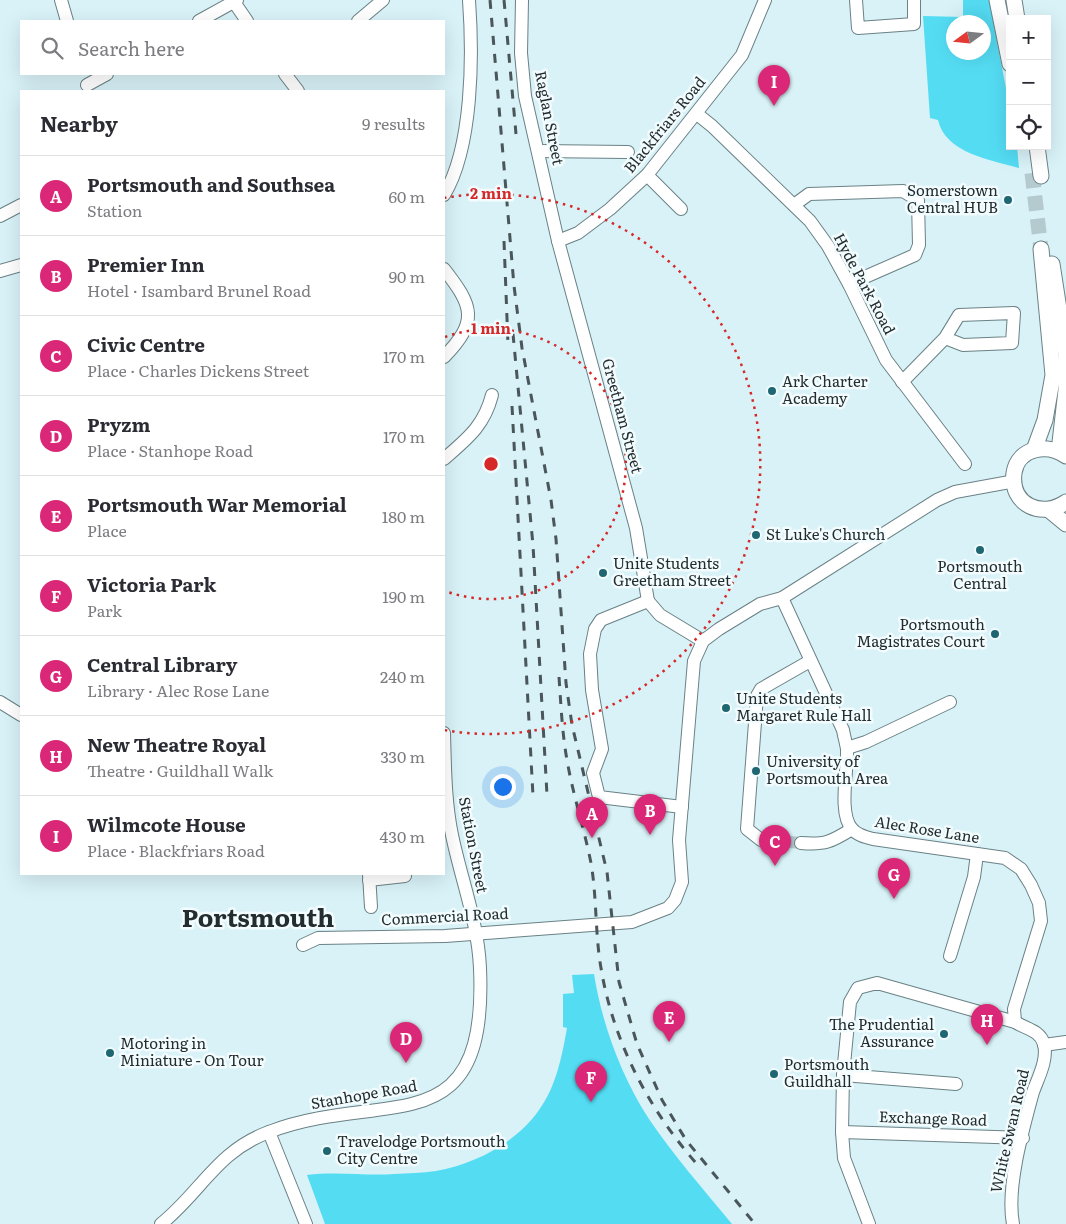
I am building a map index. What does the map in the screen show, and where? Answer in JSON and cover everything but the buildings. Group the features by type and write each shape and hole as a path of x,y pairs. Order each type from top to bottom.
{"main road":[{"path":"997,0 1009,60"},
{"path":"1014,0 1016,15"},
{"path":"1028,150 1037,174 1037,150"},
{"path":"1034,450 1048,448 1062,453 1066,390 1066,355 1046,251 1054,375 1046,420 1034,450 1019,462 1014,473 1016,491 1022,501 1033,508 1049,510 1066,502"},
{"path":"1049,510 1066,524"}],"street":[{"path":"61,0 67,20"},
{"path":"445,192 456,169 462,147 470,82 471,30 469,0"},
{"name":"Raglan Street","path":"522,0 521,53 525,96 558,240"},
{"name":"Blackfriars Road","path":"558,240 578,233 647,175 697,114 742,54 764,0"},
{"path":"856,0 858,28 914,24 914,0"},
{"path":"202,20 235,1 246,20"},
{"path":"359,20 377,2"},
{"path":"87,83 105,75"},
{"name":"Hyde Park Road","path":"697,114 712,126 810,221 828,246 886,360 964,464"},
{"path":"538,151 628,152"},
{"path":"647,175 681,209"},
{"path":"794,205 809,194 902,191 918,200 919,245 915,255 848,284"},
{"path":"0,216 20,206"},
{"name":"Greetham Street","path":"558,240 636,528 648,601"},
{"path":"0,271 20,265"},
{"path":"445,270 463,294 468,322 464,334 445,356"},
{"path":"902,382 945,338 959,315 1014,313 1012,343 963,345 945,338"},
{"path":"445,458 474,432 487,413 492,394"},
{"path":"682,807 600,797 593,774 602,749 591,676 590,654 595,629 601,620 648,601 660,616 703,641 760,604 782,598 937,500 956,492 1015,481"},
{"name":"Alec Rose Lane","path":"782,598 843,730 847,748 845,808 847,820 852,829 862,836 873,839 1005,858 1021,869 1039,903 1041,921 1014,1009 1015,1022"},
{"name":"Commercial Road","path":"303,946 318,938 445,936 477,932 589,925 643,919 668,908 675,900 682,882 679,840 694,661 703,641"},
{"path":"769,840 761,840 746,829 757,696 761,689 810,662"},
{"path":"0,702 20,714"},
{"path":"847,748 866,742 950,702"},
{"name":"Station Street","path":"445,770 446,808 477,932"},
{"path":"800,843 822,845 832,842 852,829"},
{"path":"950,956 974,878 977,854"},
{"path":"371,908 369,877 405,876"},
{"name":"Stanhope Road","path":"161,1224 235,1149 269,1132 315,1120 400,1107 428,1100 450,1086 458,1078 470,1057 477,1032 480,1003 477,932"},
{"path":"869,1224 844,1158 842,1132 843,1075 850,1002 858,988 877,983 1015,1022 1034,1030 1044,1044 1066,1042"},
{"name":"White Swan Road","path":"1013,1224 1010,1191 1033,1093 1045,1058 1044,1044"},
{"path":"843,1075 956,1084"},
{"path":"269,1132 306,1224"},
{"name":"Exchange Road","path":"842,1132 1023,1138"}],"shaded area":[{"path":"963,0 989,0 1006,88 1006,150 1017,150 1019,168 983,158 959,148 942,131 938,120 930,118 923,16 946,17 946,60 991,60 991,15 963,15"},
{"path":"594,974 602,1012 614,1049 639,1102 649,1119 689,1173 732,1224 325,1224 307,1175 329,1173 420,1173 451,1168 480,1157 507,1142 530,1122 550,1091 560,1060 567,1028 563,1027 563,994 574,993 572,975"}],"tunnel":[{"path":"1032,173 1041,249"},
{"path":"769,840 801,843"}],"railway":[{"path":"490,0 514,286 522,348 551,500 556,539 566,683 572,725 607,872 619,982 637,1044 662,1100 686,1140 755,1224"},
{"path":"504,0 516,134"},
{"path":"504,241 508,344"},
{"path":"513,334 533,545 547,795"},
{"path":"512,406 533,796"},
{"path":"559,677 565,750 591,863 599,955 614,1022 635,1072 648,1096 663,1120 696,1163"}],"place":[{"name":"Wilmcote House","path":"774,106"},
{"name":"Somerstown Central HUB","path":"1008,200"},
{"name":"Ark Charter Academy","path":"772,391"},
{"name":"St Luke's Church","path":"756,535"},
{"name":"Portsmouth Central","path":"980,550"},
{"name":"Unite Students Greetham Street","path":"603,573"},
{"name":"Portsmouth Magistrates Court","path":"995,634"},
{"name":"Unite Students Margaret Rule Hall","path":"726,708"},
{"name":"University of Portsmouth Area","path":"756,771"},
{"name":"Premier Inn","path":"650,835"},
{"name":"Portsmouth and Southsea","path":"592,838"},
{"name":"Civic Centre","path":"775,866"},
{"name":"Central Library","path":"894,899"},
{"name":"The Prudential Assurance","path":"944,1034"},
{"name":"Portsmouth War Memorial","path":"669,1042"},
{"name":"New Theatre Royal","path":"987,1045"},
{"name":"Motoring in Miniature - On Tour","path":"110,1053"},
{"name":"Pryzm","path":"406,1063"},
{"name":"Portsmouth Guildhall","path":"774,1074"},
{"name":"Victoria Park","path":"591,1102"},
{"name":"Travelodge Portsmouth City Centre","path":"327,1151"}],"district":[{"name":"Portsmouth","path":"258,918"}]}
